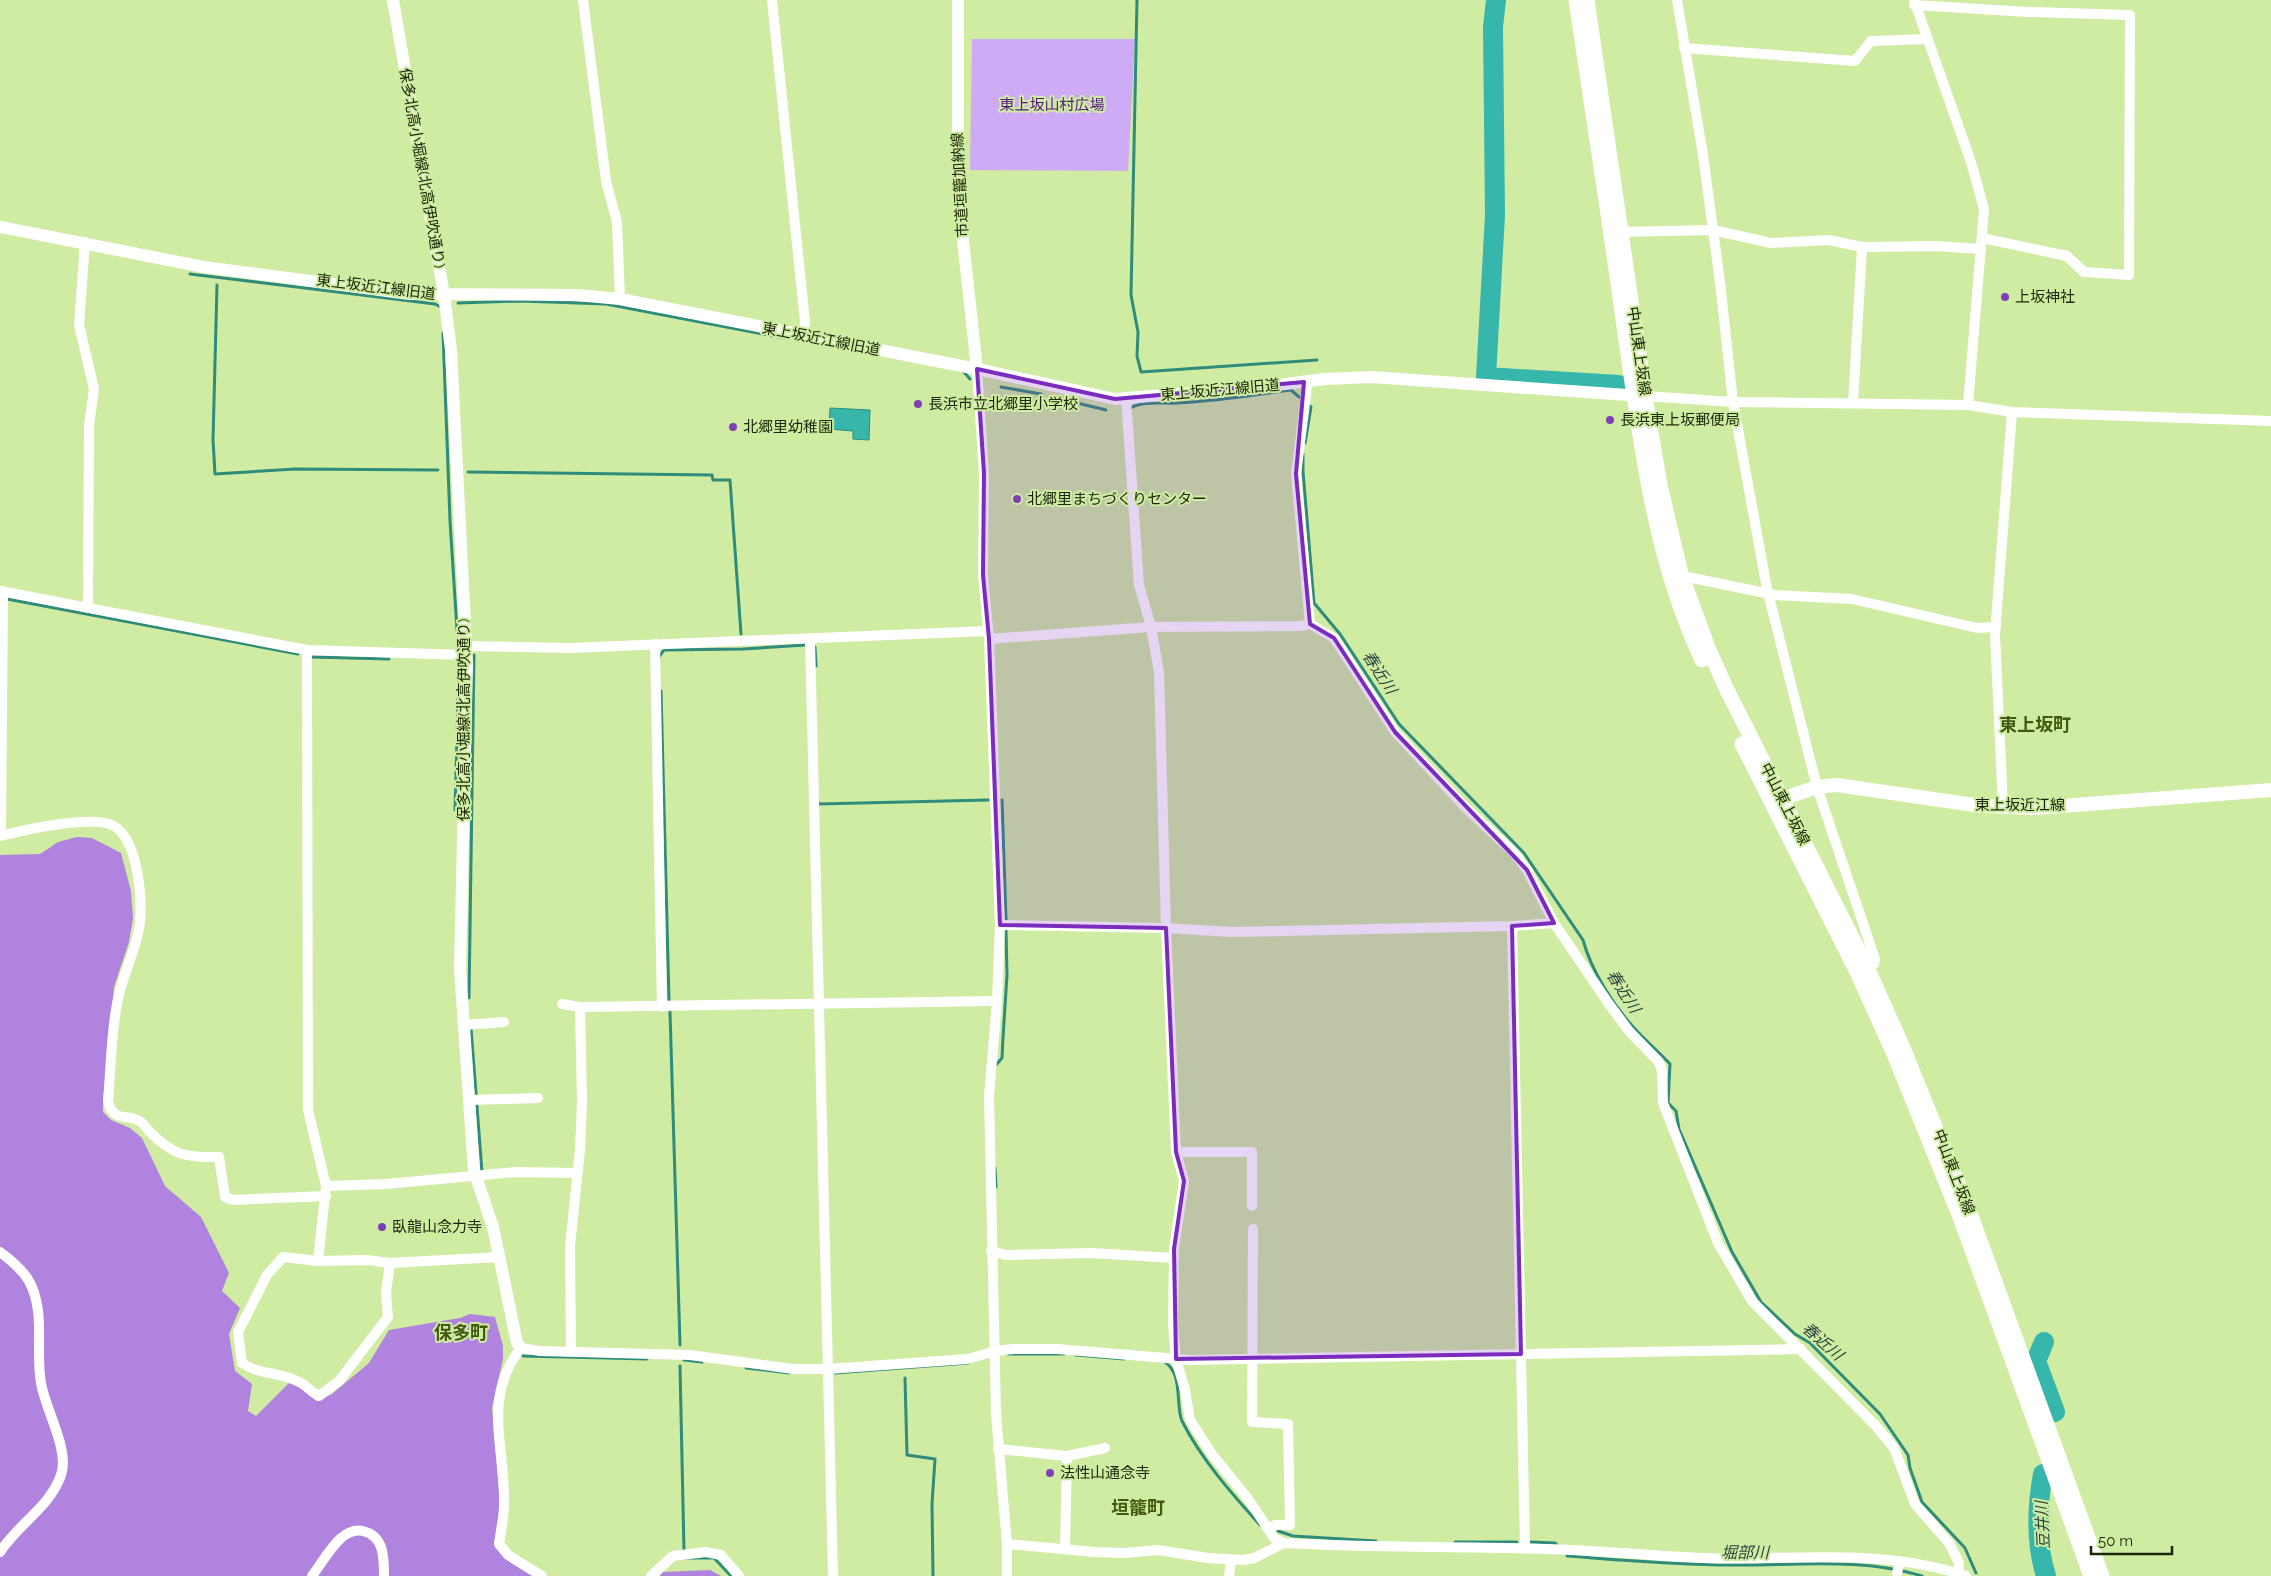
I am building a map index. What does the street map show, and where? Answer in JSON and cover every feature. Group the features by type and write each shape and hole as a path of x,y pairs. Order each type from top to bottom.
{"main road":[{"name":"中山東上坂線","path":"1576,0 1616,232"},
{"name":"中山東上坂線","path":"1587,0 1616,232 1640,396 1660,486 1676,575 1777,800 1908,1059 1970,1213 2102,1576"},
{"name":"東上坂近江線","path":"1777,800 1817,787 1837,785 1981,806 2036,808 2271,790"},
{"name":"中山東上坂線","path":"1862,969 1960,1217 2091,1576"}],"street":[{"name":"保多北高小堀線(北高伊吹通り)","path":"393,0 452,350 466,651 460,969 464,1025 475,1100 476,1175 493,1227 495,1257 519,1351"},
{"path":"583,0 606,181 617,222 620,299"},
{"path":"772,0 805,322 803,335"},
{"name":"市道垣籠加納線","path":"958,0 958,194 977,369"},
{"path":"1677,0 1703,155 1733,402 1768,593 1817,787 1875,959 1874,964 1862,969"},
{"path":"1968,405 1984,209 1971,162 1914,2 2028,12 2130,15 2129,275 2084,272 2067,256 1982,238"},
{"path":"1684,48 1855,61 1871,41 1927,39"},
{"name":"東上坂近江線旧道","path":"0,227 85,242 204,267 410,294 577,295 620,299 977,369 1115,399 1371,377 1640,396"},
{"path":"1616,232 1713,230 1771,243 1829,240 1862,247 1936,246 1981,249"},
{"path":"85,242 79,325 94,390 89,425 88,608"},
{"path":"1853,403 1862,247"},
{"path":"977,369 984,473 983,575 989,635 1000,925 998,1001 989,1096 998,1450 1007,1544 1007,1576"},
{"path":"1304,382 1306,387 1296,474 1310,624"},
{"path":"1640,396 1733,402 1968,405 2012,412 2271,421"},
{"path":"1126,398 1139,585 1151,627 1159,672 1166,928 1176,1152 1184,1181 1174,1258 1176,1359 1185,1390 1190,1420 1211,1453 1269,1528 1274,1538 1284,1544"},
{"path":"2002,807 1996,627 2012,412"},
{"path":"1676,575 1768,593 1852,599 1977,628 1996,627"},
{"path":"577,1173 540,1171 476,1175 233,1200 225,1197 219,1157 181,1156 149,1131 141,1121 122,1117 112,1112 108,1101 118,999 140,922 136,864 124,834 106,823 49,826 0,836 1,591 307,650 466,651 989,635 1151,627 1301,626 1310,624 1334,638 1395,732 1466,808 1514,854 1526,870 1554,923 1629,1031 1658,1061 1662,1070 1663,1104 1718,1244 1752,1301 1876,1426 1894,1448 1915,1504 1949,1543 1963,1575"},
{"path":"810,639 834,1576"},
{"path":"655,644 662,1007"},
{"path":"307,650 308,1110 326,1191 318,1261"},
{"path":"1000,925 1166,928 1231,932 1512,926 1554,923"},
{"path":"1512,926 1525,1548"},
{"path":"562,1004 580,1007 662,1007 998,1001"},
{"path":"571,1351 570,1246 582,1101 580,1007"},
{"path":"464,1025 504,1022"},
{"path":"475,1100 538,1098"},
{"path":"1176,1152 1252,1152 1252,1206"},
{"path":"1253,1229 1252,1422 1288,1424 1290,1524 1275,1525 1269,1528"},
{"path":"0,1252 15,1262 30,1282 39,1317 41,1383 62,1456 62,1473 54,1493 0,1552"},
{"path":"994,1252 1092,1253 1174,1258"},
{"path":"390,1263 386,1293 388,1317 339,1381 319,1396 308,1390 298,1381 250,1369 242,1362 238,1332 267,1275 278,1260 283,1257 318,1261 367,1260 390,1263 495,1257"},
{"path":"542,1576 508,1555 499,1544 504,1505 497,1409 508,1366 519,1351 690,1355 829,1374 967,1359 996,1351 1057,1349 1176,1359 1801,1349"},
{"path":"998,1450 1067,1456 1105,1448"},
{"path":"1066,1549 1067,1456"},
{"path":"312,1576 341,1538 350,1532 360,1530 373,1534 379,1541 384,1559 384,1576"},
{"path":"1007,1544 1124,1553 1158,1550 1230,1560 1254,1558 1284,1544 1368,1547 1525,1548 1704,1558 1789,1556 1866,1558 1898,1567 1936,1566 1963,1575"},
{"path":"652,1576 673,1556 706,1552 721,1555 739,1576"},
{"path":"1229,1576 1230,1560"}],"highlighted area":[{"path":"977,369 1115,399 1304,382 1296,474 1310,624 1334,638 1395,732 1527,870 1554,923 1512,926 1521,1354 1176,1359 1174,1249 1184,1181 1176,1152 1166,928 1000,925 989,639 983,575 984,473"}],"green space":[{"name":"東上坂山村広場","path":"972,39 1135,39 1128,171 970,170"}],"shaded area":[{"path":"77,837 92,838 121,853 131,891 133,918 129,942 114,987 103,1112 111,1120 130,1128 142,1138 165,1186 201,1217 229,1273 222,1291 240,1308 229,1334 235,1371 252,1384 248,1411 256,1416 291,1381 317,1401 332,1394 369,1363 389,1330 460,1318 470,1314 495,1317 503,1346 503,1359 492,1408 500,1505 494,1543 513,1564 532,1576 0,1576 0,855 40,854 58,842"},
{"path":"710,1570 721,1576 660,1576 663,1572"}],"water":[{"path":"830,408 870,410 869,440 853,439 853,431 829,429"}],"waterway":[{"path":"1137,0 1131,295 1138,332 1137,356 1141,372 1317,360"},
{"path":"1496,0 1493,27 1495,215 1486,377 1619,385"},
{"path":"190,274 435,304 441,307"},
{"path":"217,285 213,440 215,474 295,469 438,470"},
{"path":"458,303 520,301 606,304 784,338"},
{"path":"443,333 450,521 457,630"},
{"name":"春近川","path":"964,372 970,379"},
{"name":"春近川","path":"1001,387 1041,394"},
{"name":"春近川","path":"1129,409 1146,403 1206,401 1291,390 1299,397"},
{"name":"春近川","path":"1053,397 1106,410"},
{"name":"春近川","path":"1305,443 1311,407 1307,404"},
{"name":"春近川","path":"1303,454 1314,603 1340,634 1399,724 1524,853 1583,940 1591,963 1611,998 1635,1029 1670,1064 1668,1103 1676,1111 1679,1129 1732,1252 1761,1302 1795,1334 1810,1343 1880,1414 1908,1455 1910,1468 1922,1502 1965,1548 1976,1573"},
{"path":"468,472 712,475 713,480 730,480 741,634"},
{"path":"7,599 298,654"},
{"path":"659,657 664,650 743,649 805,645"},
{"path":"815,647 816,666"},
{"path":"469,998 474,655"},
{"path":"311,657 389,659"},
{"path":"455,810 459,664"},
{"path":"661,691 669,1000"},
{"path":"818,802 818,804 988,800"},
{"path":"1002,800 1006,920"},
{"path":"996,1065 1002,1058 1007,975 1006,930"},
{"path":"670,1012 680,1345"},
{"path":"471,1028 482,1172"},
{"path":"995,1168 996,1187"},
{"name":"豆井川","path":"2044,1342 2036,1361 2055,1412"},
{"path":"520,1353 523,1356 647,1359"},
{"path":"1008,1354 1064,1354"},
{"path":"1076,1355 1124,1359"},
{"path":"684,1360 702,1362"},
{"path":"1163,1361 1170,1366 1174,1373 1182,1421 1198,1449 1218,1476 1260,1525"},
{"path":"835,1373 968,1363"},
{"path":"680,1366 684,1551"},
{"path":"746,1368 789,1373"},
{"path":"905,1378 907,1455 935,1459 932,1504 933,1576"},
{"name":"豆井川","path":"2043,1474 2038,1525 2040,1551 2046,1576"},
{"path":"1278,1531 1293,1536 1376,1541"},
{"path":"1455,1542 1517,1542"},
{"name":"堀部川","path":"1531,1542 1555,1543 1558,1546"},
{"name":"堀部川","path":"1567,1556 1710,1565 1851,1564 1876,1566 1922,1576"},
{"path":"684,1558 714,1558 731,1576"}],"place":[{"name":"上坂神社","path":"2005,297"},
{"name":"長浜市立北郷里小学校","path":"918,404"},
{"name":"長浜東上坂郵便局","path":"1610,420"},
{"name":"北郷里幼稚園","path":"733,427"},
{"name":"北郷里まちづくりセンター","path":"1017,499"},
{"name":"臥龍山念力寺","path":"382,1227"},
{"name":"法性山通念寺","path":"1050,1473"}],"district":[{"name":"東上坂町","path":"2035,725"},
{"name":"保多町","path":"461,1333"},
{"name":"垣籠町","path":"1138,1508"}]}
